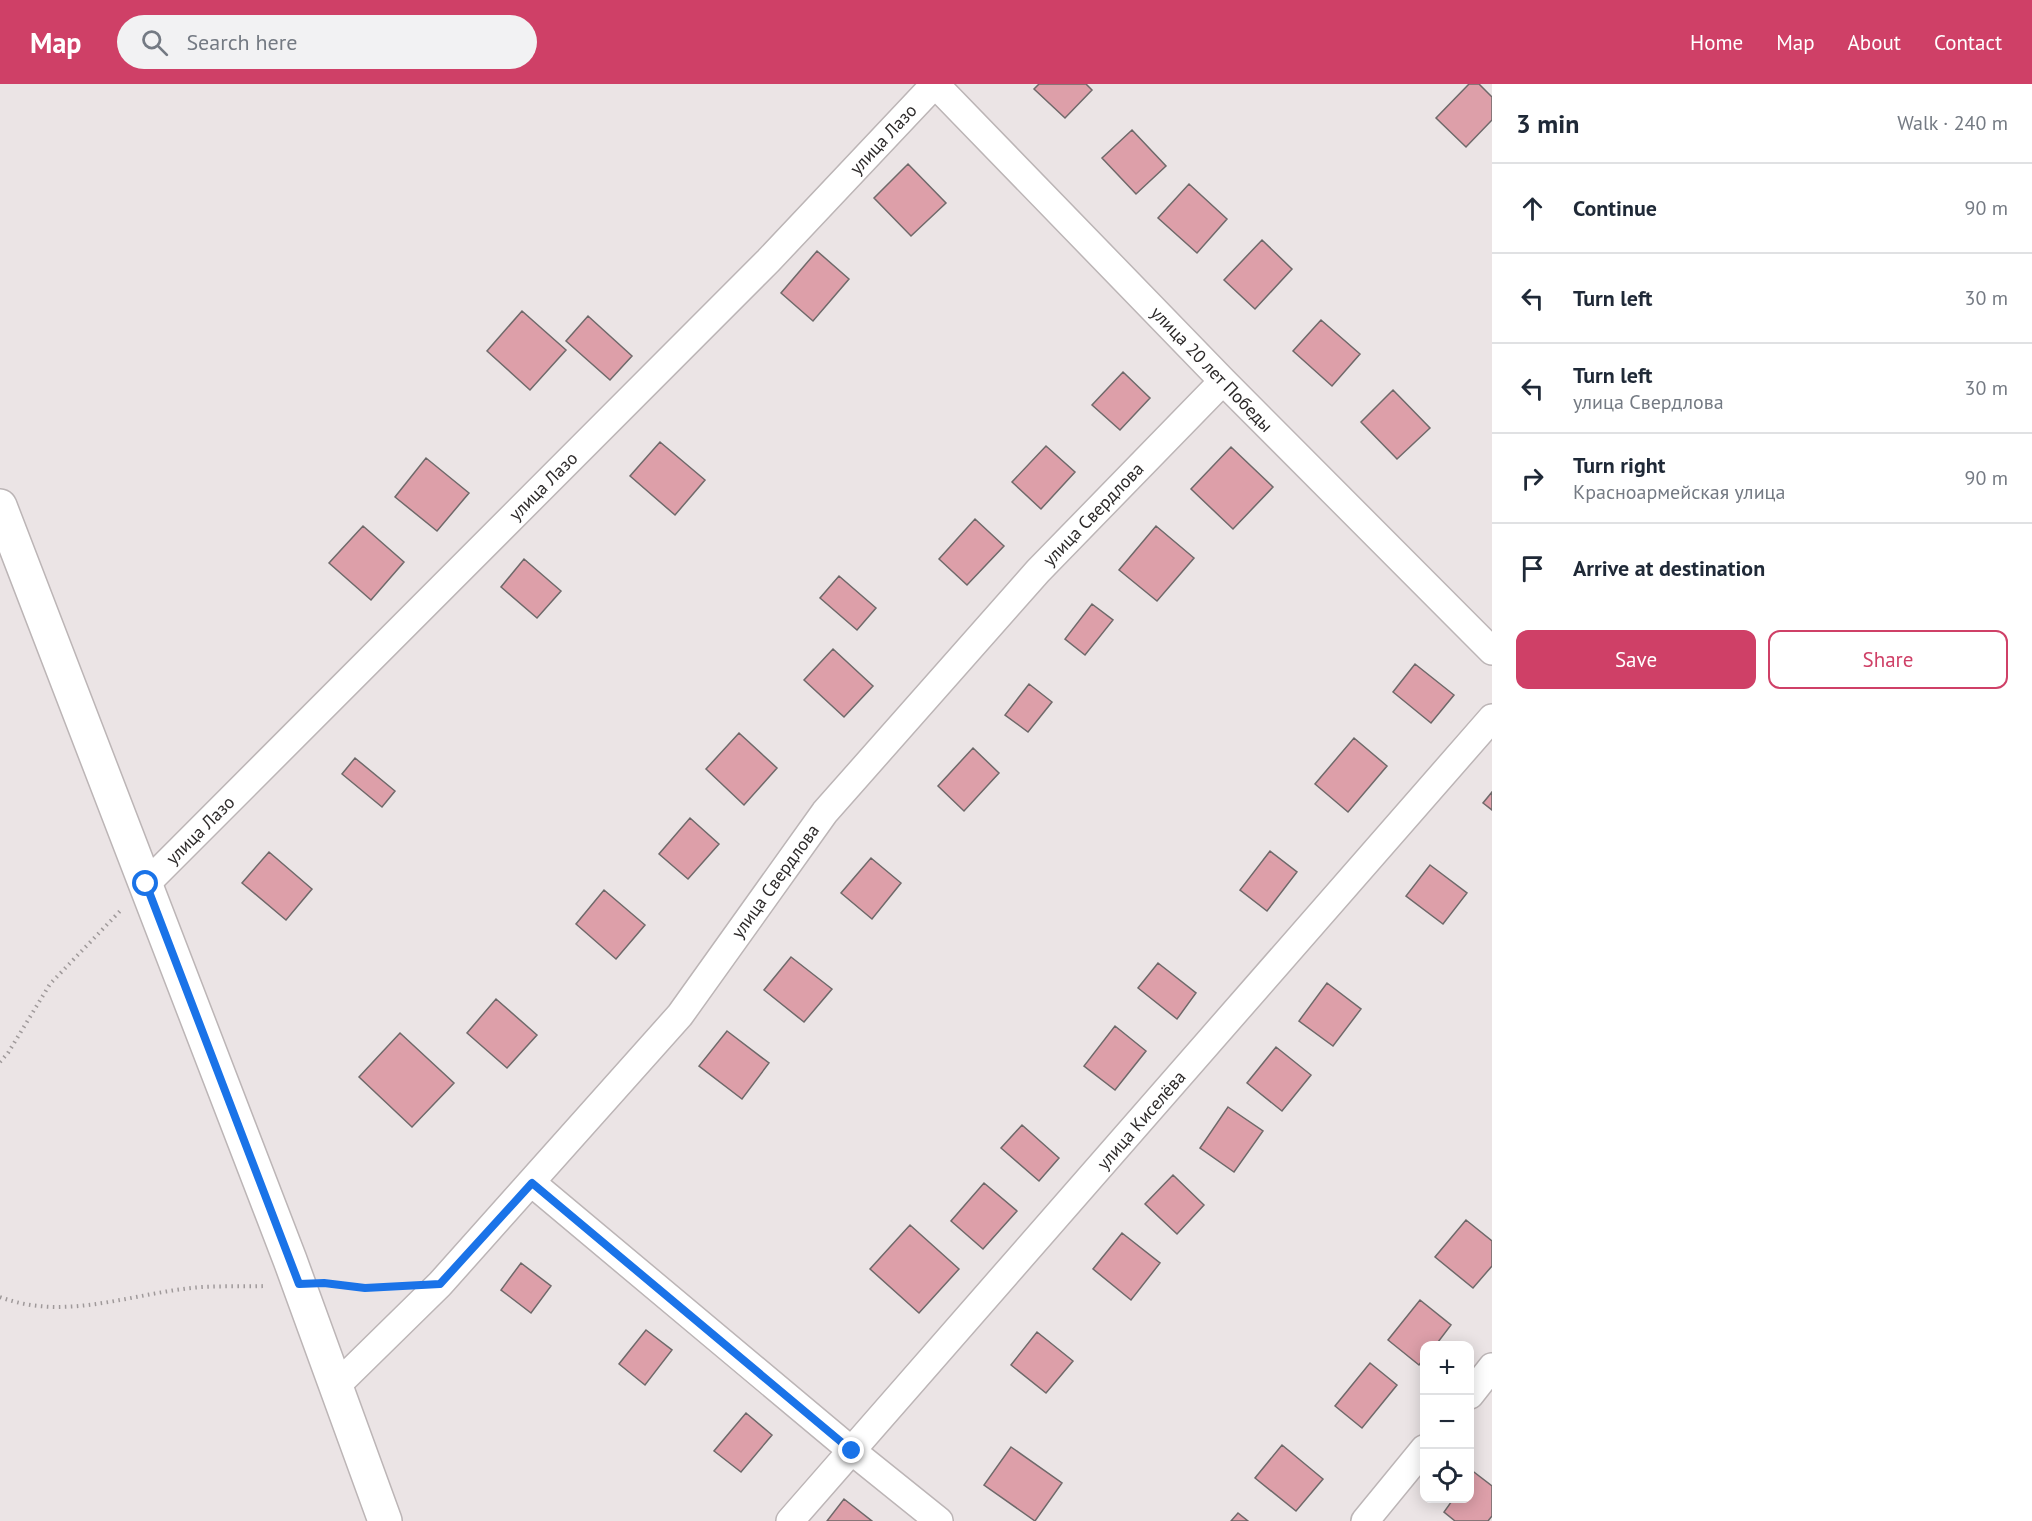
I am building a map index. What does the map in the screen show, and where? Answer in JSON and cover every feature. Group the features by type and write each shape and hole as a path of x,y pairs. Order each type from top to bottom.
{"street":[{"name":"улица 20 лет Победы","path":"935,84 1223,381 1492,651"},
{"name":"улица Лазо","path":"146,884 768,261 935,84"},
{"name":"улица Свердлова","path":"335,1387 440,1284 680,1015 825,812 1038,571 1223,381"},
{"path":"0,506 299,1284 384,1521"},
{"name":"улица Киселёва","path":"790,1521 1492,718"},
{"path":"532,1183 939,1521"},
{"path":"1474,1390 1492,1368"},
{"path":"1365,1521 1420,1455"}],"path":[{"path":"0,1062 8,1053 50,984 146,884"},
{"path":"0,1297 18,1303 75,1308 184,1288 324,1283 365,1288 440,1284"}],"building":[{"path":"1039,84 1086,84 1092,90 1065,118 1034,89"},
{"path":"1469,84 1479,84 1492,97 1492,120 1466,147 1436,118"},
{"path":"1132,130 1166,166 1136,194 1102,158"},
{"path":"908,164 946,203 911,236 874,198"},
{"path":"1189,184 1227,219 1197,253 1158,218"},
{"path":"1262,240 1292,269 1255,309 1224,280"},
{"path":"817,251 849,279 813,321 781,293"},
{"path":"522,311 566,350 530,390 487,351"},
{"path":"588,316 632,356 610,380 566,341"},
{"path":"1321,320 1360,354 1332,386 1293,351"},
{"path":"1123,372 1150,398 1120,430 1092,405"},
{"path":"1393,390 1430,428 1397,459 1361,422"},
{"path":"660,442 705,480 675,515 630,476"},
{"path":"1046,446 1075,472 1041,509 1012,482"},
{"path":"1231,447 1273,487 1233,529 1191,489"},
{"path":"426,458 469,493 437,531 395,497"},
{"path":"975,519 1004,546 967,585 939,559"},
{"path":"363,526 404,562 371,600 329,563"},
{"path":"1156,526 1194,558 1157,601 1119,570"},
{"path":"524,559 561,591 537,618 501,587"},
{"path":"839,576 876,608 857,630 820,598"},
{"path":"1092,604 1113,620 1085,655 1065,639"},
{"path":"833,649 873,686 844,717 804,680"},
{"path":"1415,664 1454,695 1431,723 1393,692"},
{"path":"1029,684 1052,702 1028,732 1005,715"},
{"path":"739,733 777,768 744,805 706,769"},
{"path":"1354,738 1387,766 1348,812 1315,784"},
{"path":"973,748 999,773 964,811 938,786"},
{"path":"355,758 395,791 382,807 342,774"},
{"path":"1492,792 1492,810 1483,803"},
{"path":"690,818 719,844 688,879 659,854"},
{"path":"1270,851 1297,872 1267,911 1240,890"},
{"path":"269,852 312,889 286,920 242,883"},
{"path":"871,858 901,883 872,919 841,893"},
{"path":"1430,865 1467,893 1443,924 1406,896"},
{"path":"604,890 645,925 616,959 576,924"},
{"path":"791,957 832,989 804,1022 764,990"},
{"path":"1158,963 1196,993 1177,1019 1138,988"},
{"path":"1327,983 1361,1009 1333,1046 1299,1021"},
{"path":"496,999 537,1035 507,1068 467,1033"},
{"path":"1115,1026 1146,1051 1115,1090 1084,1066"},
{"path":"727,1031 769,1063 742,1099 699,1066"},
{"path":"400,1033 454,1083 412,1127 359,1077"},
{"path":"1276,1047 1311,1075 1282,1111 1247,1083"},
{"path":"1228,1107 1263,1131 1234,1172 1200,1148"},
{"path":"1022,1125 1059,1158 1039,1181 1001,1148"},
{"path":"1173,1175 1204,1205 1177,1234 1145,1204"},
{"path":"984,1183 1017,1211 983,1249 951,1221"},
{"path":"1466,1220 1492,1241 1492,1266 1473,1288 1435,1257"},
{"path":"910,1225 959,1269 919,1313 870,1269"},
{"path":"1122,1233 1160,1263 1131,1300 1093,1269"},
{"path":"521,1263 551,1286 531,1313 501,1290"},
{"path":"1420,1300 1451,1325 1439,1341 1420,1341 1419,1365 1388,1340"},
{"path":"646,1330 672,1350 645,1385 619,1364"},
{"path":"1037,1332 1073,1361 1046,1393 1011,1365"},
{"path":"1370,1363 1397,1385 1362,1428 1335,1406"},
{"path":"746,1413 772,1435 741,1472 714,1451"},
{"path":"1282,1445 1323,1479 1296,1511 1255,1478"},
{"path":"1011,1447 1062,1483 1035,1521 984,1485"},
{"path":"1474,1472 1492,1486 1492,1516 1488,1521 1455,1521 1444,1512 1450,1503 1474,1503"},
{"path":"844,1499 872,1521 827,1521"},
{"path":"1238,1513 1248,1521 1231,1521"}],"route":[{"path":"146,884 299,1284 324,1283 365,1288 440,1284 532,1183 852,1451"}]}
